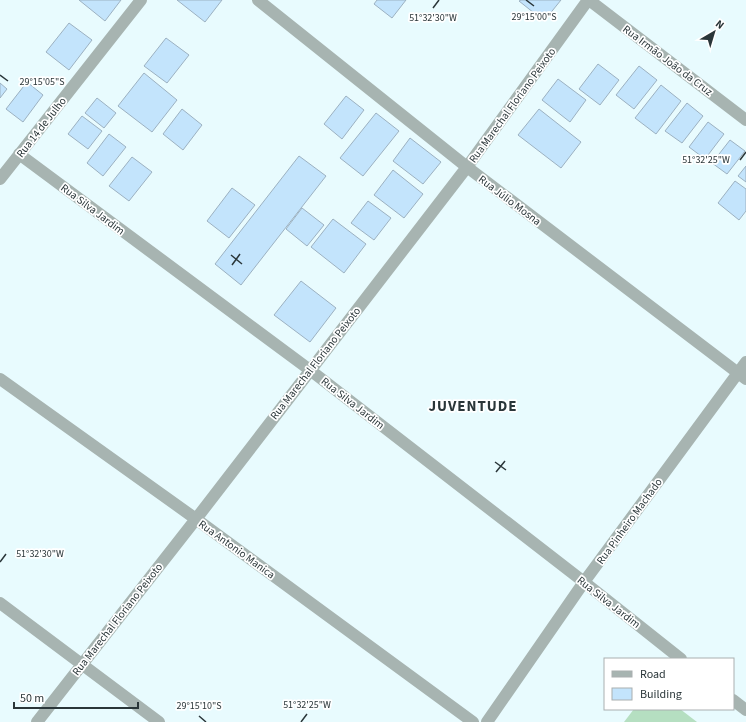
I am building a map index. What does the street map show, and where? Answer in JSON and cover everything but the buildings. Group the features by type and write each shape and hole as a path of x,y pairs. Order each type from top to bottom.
{"street":[{"name":"Rua 14 de Julho","path":"0,179 141,0"},
{"name":"Rua Júlio Mosna","path":"258,0 467,167 742,376"},
{"name":"Rua Marechal Floriano Peixoto","path":"37,722 196,519 467,167 589,0"},
{"name":"Rua Irmão João da Cruz","path":"589,0 746,120"},
{"name":"Rua Silva Jardim","path":"19,154 310,370 680,658"},
{"name":"Rua Pinheiro Machado","path":"487,722 584,582 742,376 746,362"},
{"name":"Rua Antonio Manica","path":"0,379 196,519 473,722"},
{"path":"0,603 159,722"},
{"path":"734,701 746,710"}],"green space":[{"path":"633,710 681,710 697,722 624,722"}],"district":[{"name":"JUVENTUDE","path":"473,406"}]}
